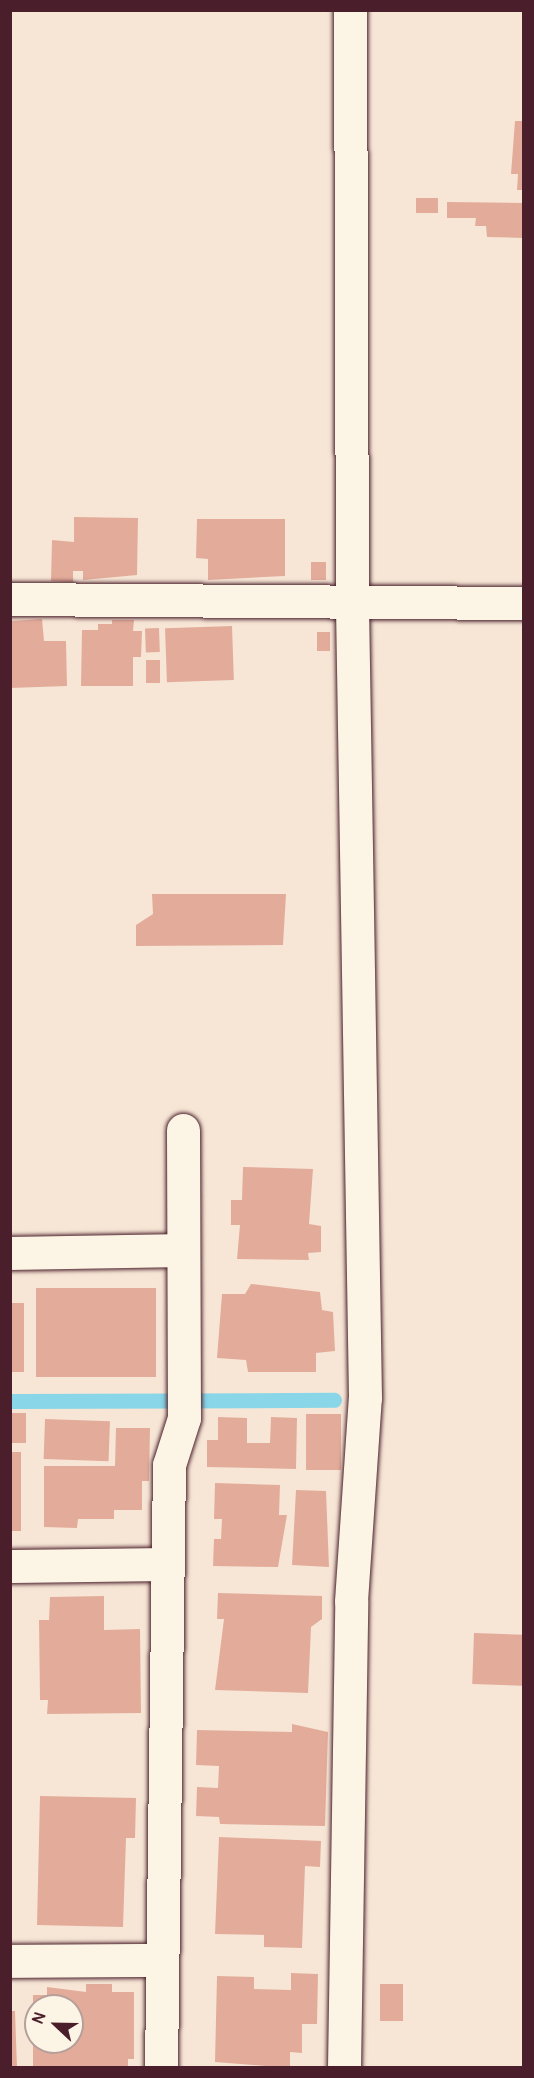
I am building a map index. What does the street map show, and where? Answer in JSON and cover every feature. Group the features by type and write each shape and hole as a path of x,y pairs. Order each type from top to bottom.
{"street":[{"path":"344,2067 351,1601 365,1398 352,602 350,10"},
{"path":"10,598 524,603"},
{"path":"161,2067 160,1960 169,1465 184,1418 183,1130"},
{"path":"10,1253 183,1250"},
{"path":"10,1566 168,1564"},
{"path":"10,1961 160,1960"}],"building":[{"path":"515,121 524,121 524,190 517,190 518,174 511,174"},
{"path":"416,198 438,198 438,213 416,213"},
{"path":"447,202 524,203 524,238 487,237 486,226 475,226 476,218 447,218"},
{"path":"74,517 138,518 137,575 83,580 83,571 73,571 73,582 51,581 52,540 74,542"},
{"path":"197,519 285,519 285,576 208,580 208,559 196,558"},
{"path":"311,562 326,562 326,580 311,580"},
{"path":"42,619 44,641 66,641 67,686 10,688 10,621"},
{"path":"112,620 134,620 133,631 142,631 141,657 133,657 133,686 81,686 82,630 98,630 98,624 112,624"},
{"path":"232,626 234,680 167,682 165,628"},
{"path":"145,628 159,628 160,652 146,652"},
{"path":"317,632 330,632 330,651 317,651"},
{"path":"146,660 160,660 160,683 146,683"},
{"path":"152,894 286,894 283,945 136,946 136,925 153,914"},
{"path":"243,1167 313,1169 309,1224 321,1226 321,1252 308,1253 309,1260 237,1259 240,1225 231,1225 231,1200 242,1200"},
{"path":"251,1284 320,1292 322,1310 333,1312 335,1351 316,1353 316,1372 248,1372 246,1360 217,1358 222,1294 245,1294"},
{"path":"36,1288 156,1288 156,1377 36,1377"},
{"path":"10,1303 24,1303 24,1372 10,1372"},
{"path":"10,1413 26,1413 26,1443 10,1443"},
{"path":"306,1414 341,1414 341,1470 306,1470"},
{"path":"218,1417 247,1418 247,1443 270,1443 271,1417 297,1418 296,1469 207,1467 207,1440 218,1440"},
{"path":"45,1419 110,1421 109,1461 44,1459"},
{"path":"116,1428 150,1428 149,1481 142,1481 142,1510 114,1510 114,1519 78,1519 77,1528 44,1527 44,1466 115,1466"},
{"path":"10,1452 21,1452 21,1531 10,1531"},
{"path":"215,1483 280,1485 279,1515 287,1515 278,1567 213,1566 214,1539 221,1539 222,1519 214,1519"},
{"path":"296,1490 326,1491 329,1567 292,1565"},
{"path":"218,1593 322,1596 322,1619 311,1627 308,1693 215,1690 224,1619 217,1619"},
{"path":"104,1596 104,1630 140,1629 141,1713 47,1714 48,1700 40,1700 39,1620 49,1620 50,1597"},
{"path":"474,1633 524,1635 522,1686 472,1684"},
{"path":"292,1724 328,1732 325,1826 220,1824 219,1817 196,1816 197,1787 218,1788 219,1766 196,1765 197,1730 292,1732"},
{"path":"40,1796 136,1798 135,1838 126,1838 123,1927 37,1925"},
{"path":"219,1837 321,1841 320,1867 305,1866 302,1948 264,1947 264,1935 215,1934"},
{"path":"291,1973 318,1974 317,2024 302,2024 302,2053 290,2052 290,2068 215,2062 217,1976 254,1977 254,1989 291,1990"},
{"path":"86,1984 112,1984 112,1992 134,1992 134,2059 128,2059 128,2068 33,2068 33,2054 84,2054 84,1994 47,1994 47,1987 86,1992"},
{"path":"380,1984 403,1984 403,2021 380,2021"},
{"path":"10,2011 15,2011 17,2068 10,2068"}],"waterway":[{"path":"10,1401 334,1400"}]}
